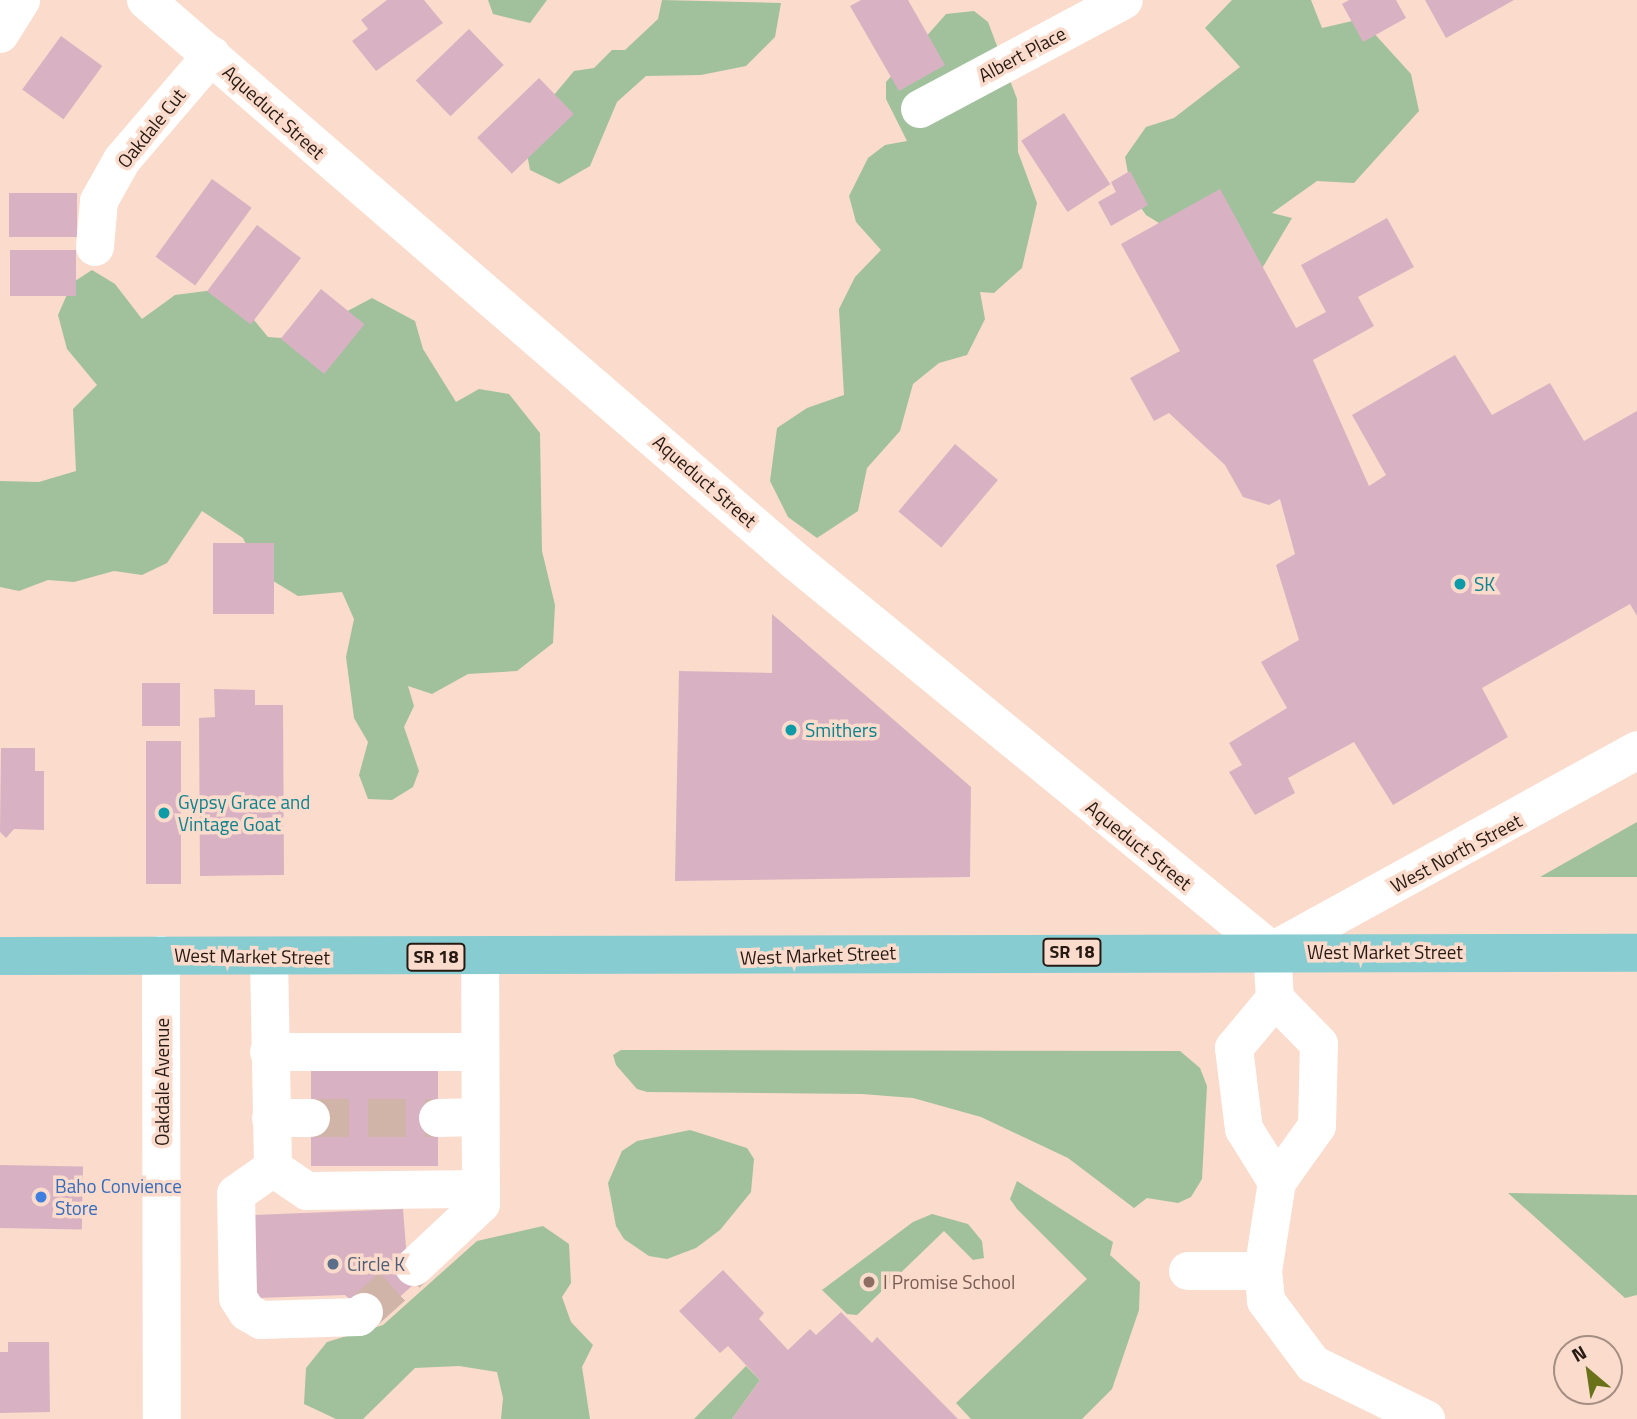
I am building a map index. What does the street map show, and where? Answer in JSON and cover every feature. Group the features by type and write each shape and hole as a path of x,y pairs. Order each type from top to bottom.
{"main road":[{"name":"West Market Street","path":"0,956 161,955 270,958 1272,951 1637,953"}],"street":[{"path":"0,34 21,0"},
{"name":"Aqueduct Street","path":"146,0 794,560 1272,951"},
{"name":"Albert Place","path":"920,109 1124,0"},
{"name":"Oakdale Cut","path":"95,247 99,201 122,160 212,55"},
{"name":"West North Street","path":"1272,951 1637,750"},
{"path":"1272,951 1275,999 1319,1044 1317,1126 1277,1182 1263,1271 1266,1301 1313,1364 1426,1419"},
{"name":"Oakdale Avenue","path":"161,955 162,1419"},
{"path":"414,1267 481,1204 480,957"},
{"path":"270,958 269,1052 273,1168"},
{"path":"1275,999 1234,1048 1244,1129 1277,1182"},
{"path":"269,1052 480,1052"},
{"path":"438,1118 480,1117"},
{"path":"271,1118 311,1118"},
{"path":"273,1168 307,1191 481,1189"},
{"path":"273,1168 236,1194 239,1298 247,1312 261,1320 359,1317 364,1312"},
{"path":"1188,1271 1263,1271"}],"green space":[{"path":"488,0 547,0 530,23 493,14"},
{"path":"662,0 781,3 775,37 746,66 701,75 646,76 617,102 590,166 559,184 530,170 523,132 574,71 594,68 612,50 625,50 658,19"},
{"path":"1232,0 1311,0 1322,28 1361,19 1411,74 1419,111 1354,183 1317,181 1272,213 1292,218 1254,282 1146,215 1132,195 1125,157 1146,127 1174,118 1240,67 1205,28"},
{"path":"974,11 988,22 1017,99 1018,152 1037,203 1022,268 994,293 980,292 985,319 967,355 939,363 913,384 900,431 867,468 858,511 817,538 788,517 770,481 777,428 807,408 844,395 839,309 855,277 881,250 856,222 849,196 868,158 885,145 907,141 886,99 886,82 946,14"},
{"path":"92,270 115,284 142,319 175,295 214,290 235,297 268,337 295,339 372,298 415,321 423,349 456,402 479,389 509,394 540,433 542,551 555,605 553,643 517,671 468,674 432,694 408,686 414,706 404,727 419,771 413,787 392,800 368,799 359,775 368,742 354,718 346,657 354,619 342,592 298,596 260,573 243,538 202,511 167,563 142,575 114,571 74,582 48,580 19,591 0,587 0,481 39,482 76,471 73,409 97,385 67,349 58,315 72,283"},
{"path":"1637,822 1637,877 1540,877"},
{"path":"621,1050 1180,1051 1200,1068 1207,1086 1202,1179 1191,1197 1178,1203 1147,1198 1134,1208 1068,1158 981,1117 913,1098 862,1094 647,1092 637,1089 616,1065 613,1055"},
{"path":"690,1130 747,1148 754,1159 751,1192 720,1230 696,1248 667,1259 649,1256 624,1239 616,1226 608,1183 622,1151 637,1141"},
{"path":"1017,1181 1113,1242 1110,1255 1140,1282 1139,1310 1112,1389 1082,1419 971,1419 956,1403 1087,1279 1017,1209 1010,1199"},
{"path":"1508,1193 1637,1195 1637,1295 1625,1298"},
{"path":"932,1214 968,1224 982,1241 984,1258 973,1260 944,1231 857,1315 847,1314 822,1290 913,1222"},
{"path":"543,1226 569,1244 571,1283 562,1297 571,1322 593,1345 582,1367 590,1419 501,1419 503,1398 497,1372 459,1366 415,1368 363,1419 336,1419 304,1404 306,1368 327,1342 383,1325 477,1241"},
{"path":"746,1366 760,1380 732,1419 694,1419"}],"building":[{"path":"387,0 424,0 443,23 376,71 352,41 368,29 361,20"},
{"path":"861,0 908,0 945,65 899,91 850,6"},
{"path":"1349,0 1396,0 1406,18 1363,42 1342,4"},
{"path":"1425,0 1514,0 1446,38"},
{"path":"469,29 504,65 451,116 416,80"},
{"path":"61,36 102,66 63,119 22,89"},
{"path":"539,78 574,114 512,174 477,138"},
{"path":"1064,113 1110,184 1068,212 1021,141"},
{"path":"1130,171 1148,205 1111,226 1098,202 1116,192 1111,182"},
{"path":"212,179 252,208 195,285 156,257"},
{"name":"SK","path":"1220,189 1296,328 1326,312 1301,265 1387,218 1414,267 1358,297 1374,326 1313,360 1369,486 1386,475 1352,415 1455,355 1492,415 1550,383 1584,441 1637,411 1637,616 1630,604 1482,688 1508,737 1393,805 1354,742 1288,778 1295,793 1255,815 1229,772 1242,765 1229,743 1287,708 1261,662 1299,640 1276,565 1295,554 1280,499 1269,505 1243,497 1225,465 1169,413 1154,421 1130,378 1180,351 1121,244"},
{"path":"9,193 77,193 77,237 9,237"},
{"path":"257,225 301,258 251,324 207,291"},
{"path":"10,250 76,250 76,296 10,296"},
{"path":"321,289 365,324 324,374 281,339"},
{"path":"955,444 998,480 941,547 898,511"},
{"path":"213,543 274,543 274,614 213,614"},
{"name":"Smithers","path":"772,614 971,787 970,877 675,881 679,671 772,673"},
{"path":"142,683 180,683 180,726 142,726"},
{"path":"214,689 255,690 255,705 283,705 284,875 200,876 199,718 215,717"},
{"name":"Gypsy Grace and Vintage Goat","path":"146,741 181,741 181,884 146,884"},
{"path":"1,748 35,748 35,771 44,771 44,830 14,829 6,838 0,832"},
{"path":"311,1064 438,1064 438,1166 311,1166"},
{"name":"Baho Convience Store","path":"0,1165 83,1166 82,1229 0,1228"},
{"name":"Circle K","path":"403,1209 407,1260 423,1276 374,1320 345,1295 257,1298 253,1215"},
{"name":"I Promise School","path":"723,1270 764,1313 759,1319 788,1350 810,1329 816,1335 841,1312 872,1343 877,1337 958,1419 732,1419 760,1380 728,1346 720,1353 679,1311"},
{"path":"8,1342 49,1342 50,1412 0,1413 0,1352 8,1352"}],"tunnel":[{"path":"311,1118 438,1118"},
{"path":"364,1312 414,1267"}],"place":[{"name":"SK","path":"1460,584"},
{"name":"Smithers","path":"791,730"},
{"name":"Gypsy Grace and Vintage Goat","path":"164,813"},
{"name":"Baho Convience Store","path":"41,1197"},
{"name":"Circle K","path":"333,1264"},
{"name":"I Promise School","path":"869,1282"}]}
